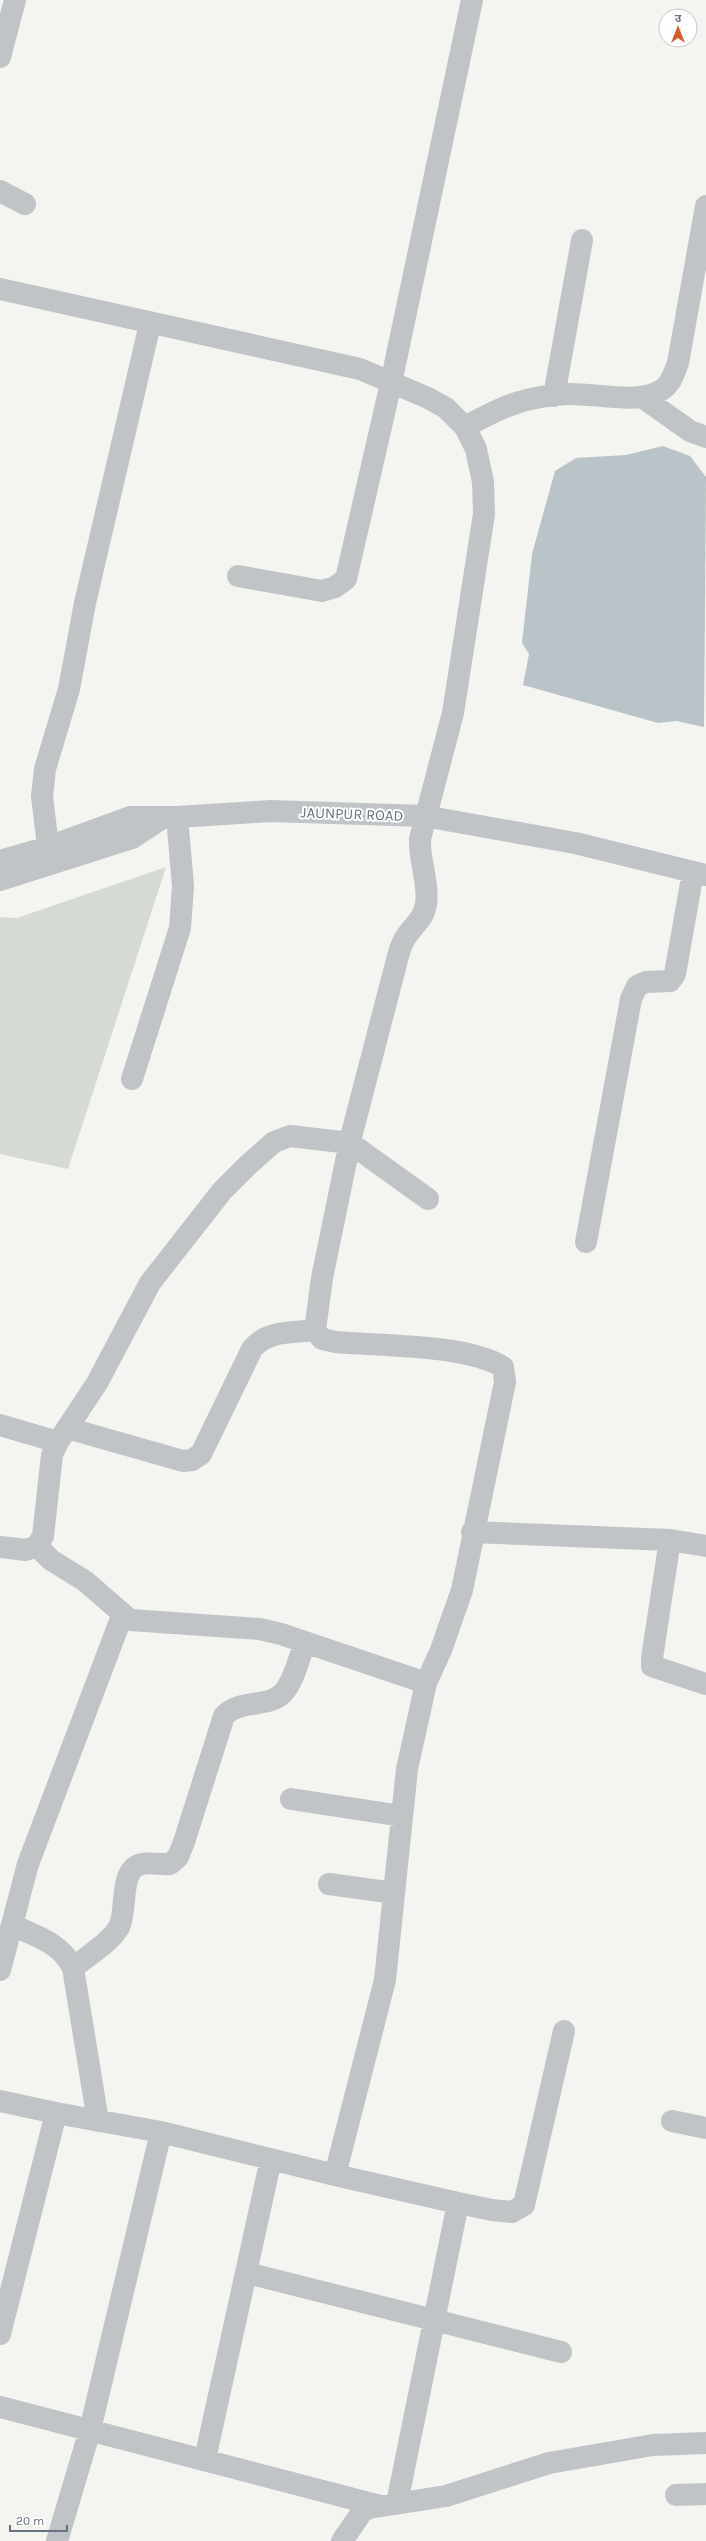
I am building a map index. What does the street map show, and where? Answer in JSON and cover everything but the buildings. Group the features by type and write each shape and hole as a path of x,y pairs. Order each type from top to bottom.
{"street":[{"path":"0,57 15,0"},
{"path":"238,576 322,591 335,588 346,579 391,383 472,0"},
{"path":"0,191 25,204"},
{"path":"465,427 501,407 554,396 642,397 658,393 670,384 678,363 706,206"},
{"path":"554,396 582,240"},
{"path":"0,290 360,369 446,408 465,427 476,449 483,482 484,514 453,713 424,816 419,856 426,888 426,904 421,920 404,940 396,964 350,1143 322,1278 315,1330 322,1339 336,1342 464,1352 489,1358 503,1367 505,1382 456,1608 426,1683 407,1769 385,1980 335,2175"},
{"path":"0,880 49,855 42,796 45,769 69,689 85,603 150,324"},
{"path":"642,397 690,432 706,437"},
{"name":"JAUNPUR ROAD","path":"0,862 49,855 121,819 130,817 171,817 271,811 424,816 575,843 699,873"},
{"path":"132,1079 180,928 183,886 171,817"},
{"path":"586,1242 631,999 637,986 646,982 670,981 675,974 699,873"},
{"path":"0,1547 26,1550 37,1546 43,1536 52,1455 62,1435 97,1383 150,1283 222,1191 274,1142 290,1136 350,1143 428,1199"},
{"path":"0,1426 62,1435 183,1461 192,1460 201,1454 252,1349 259,1340 268,1336 315,1330"},
{"path":"472,1532 670,1540 706,1546"},
{"path":"670,1540 652,1666 706,1684"},
{"path":"37,1546 51,1560 85,1581 104,1597 122,1616 138,1622 240,1626 281,1634 426,1683"},
{"path":"0,1970 28,1864 122,1616"},
{"path":"73,1968 119,1928 123,1914 127,1880 132,1870 142,1864 170,1864 178,1857 224,1716 230,1708 282,1695 287,1688 305,1642"},
{"path":"291,1799 402,1816"},
{"path":"329,1884 394,1893"},
{"path":"12,1925 56,1945 66,1955 73,1968 98,2121"},
{"path":"0,2101 161,2132 335,2175 458,2203 492,2210 512,2212 524,2205 564,2031"},
{"path":"0,2334 56,2113"},
{"path":"672,2121 706,2128"},
{"path":"57,2541 90,2430 161,2132"},
{"path":"205,2459 271,2159"},
{"path":"388,2504 434,2320 458,2203"},
{"path":"247,2273 561,2352"},
{"path":"0,2407 388,2504"},
{"path":"342,2541 362,2512 388,2504 446,2496 549,2463 653,2445 706,2444"},
{"path":"676,2495 706,2494"}],"shaded area":[{"path":"663,446 690,456 706,477 704,727 676,721 658,723 523,685 529,654 522,643 532,554 555,471 576,458 626,455"},
{"path":"166,867 68,1169 0,1154 0,917 17,918"}]}
